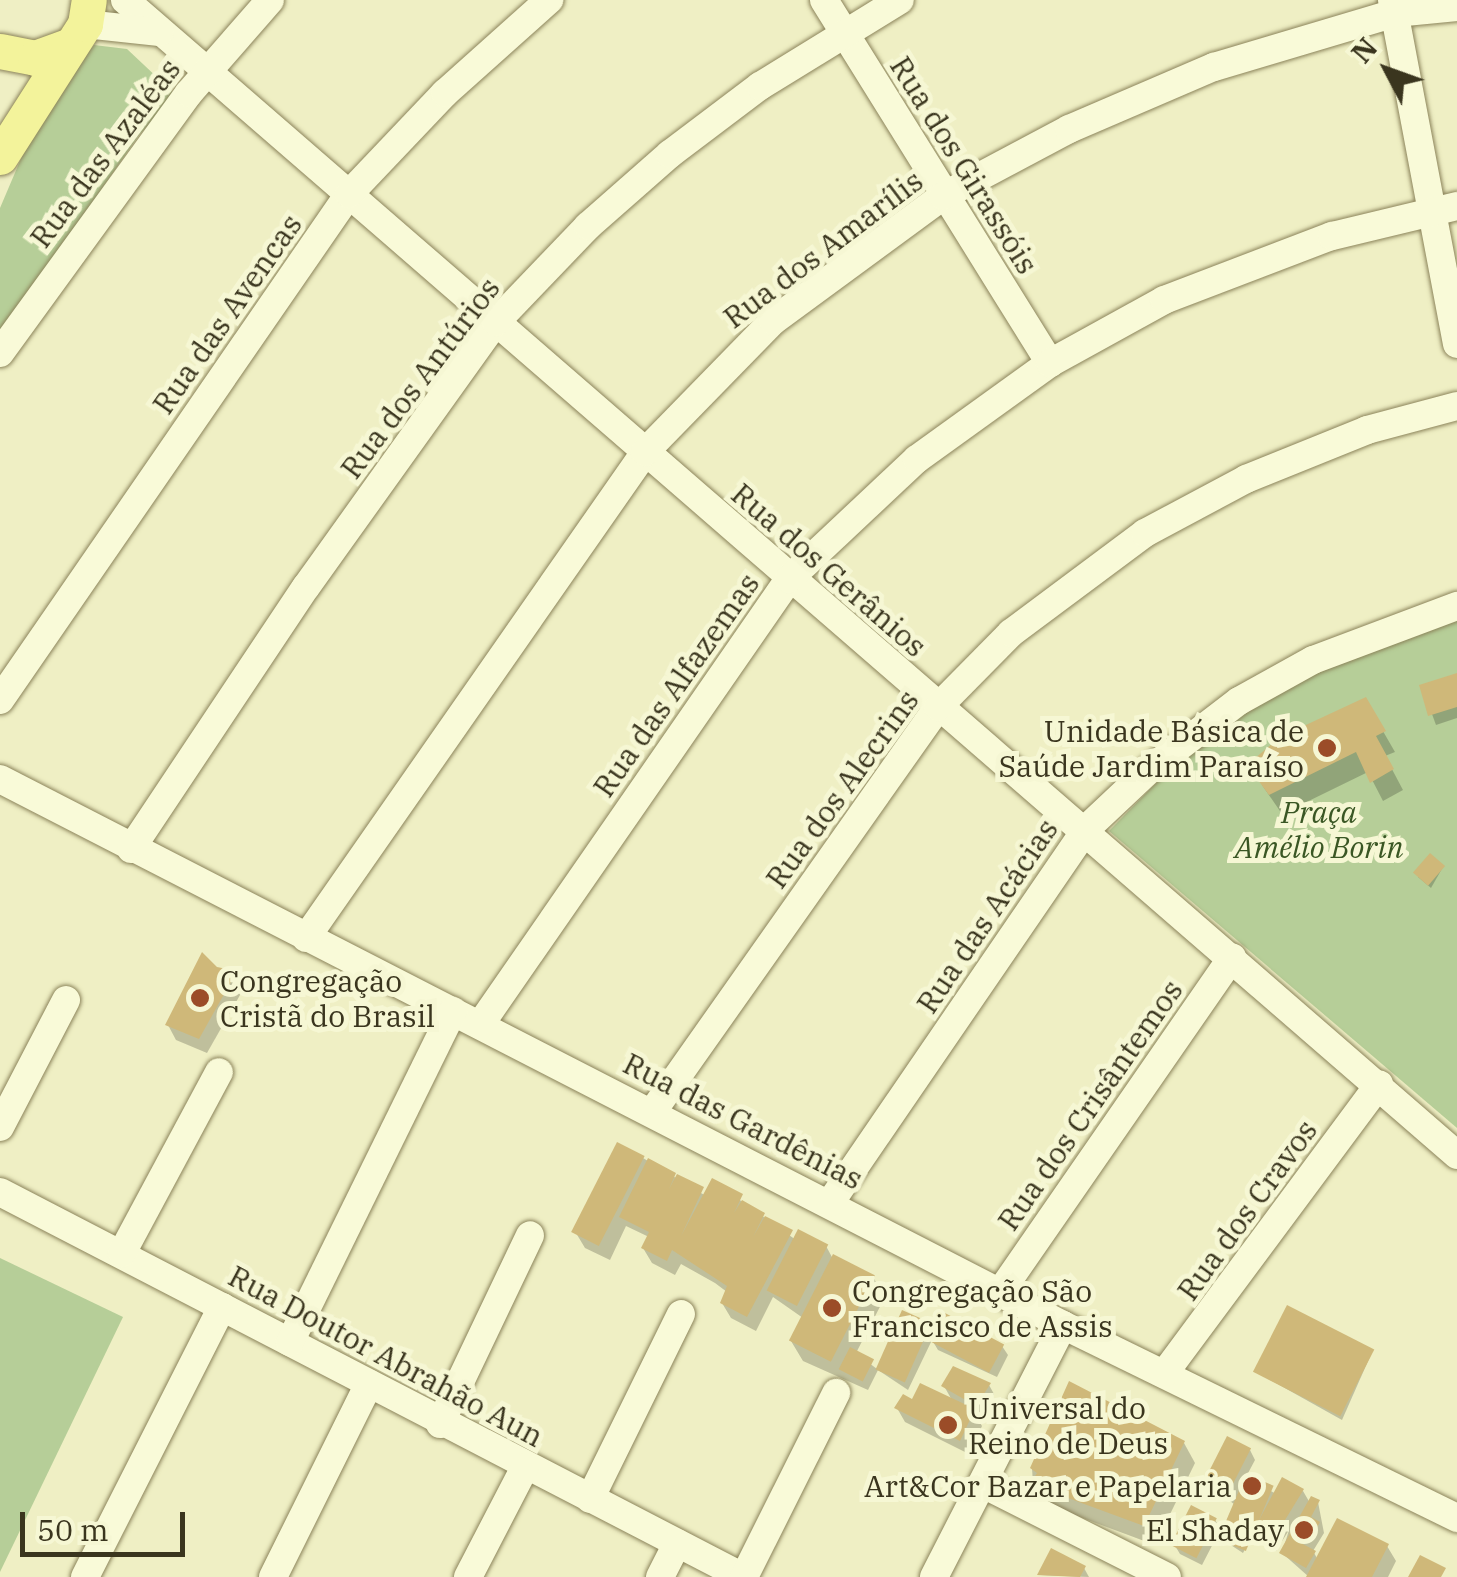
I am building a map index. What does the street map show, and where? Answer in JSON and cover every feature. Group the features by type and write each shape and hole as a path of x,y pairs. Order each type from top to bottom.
{"main road":[{"path":"0,51 34,58 82,23"},
{"path":"0,157 82,23"}],"street":[{"name":"Rua dos Gerânios","path":"125,0 1457,1155"},
{"name":"Rua das Azaléas","path":"0,352 208,70 270,0"},
{"name":"Rua das Avencas","path":"0,700 349,194 445,92 548,0"},
{"name":"Rua dos Girassóis","path":"824,0 1050,362"},
{"name":"Rua dos Antúrios","path":"131,848 496,322 588,226 670,154 844,32 900,0"},
{"path":"1394,6 1444,208 1457,344"},
{"name":"Rua dos Amarílis","path":"306,938 645,452 773,322 943,196 1143,95 1394,6 1457,8"},
{"path":"82,23 160,32"},
{"name":"Rua das Alfazemas","path":"480,1025 789,579 917,460 1050,362 1164,300 1244,267 1444,208"},
{"name":"Rua dos Alecrins","path":"653,1111 938,707 1026,620 1146,534 1315,451 1457,406"},
{"name":"Rua das Acácias","path":"830,1203 1085,830 1150,769 1239,701 1313,660 1457,606"},
{"name":"Rua das Gardênias","path":"0,779 306,938 653,1111 1063,1325 1457,1518"},
{"name":"Rua dos Crisântemos","path":"1001,1291 1232,957"},
{"path":"0,1127 66,1000"},
{"path":"290,1342 453,1011"},
{"path":"122,1253 219,1072"},
{"name":"Rua dos Cravos","path":"1164,1374 1379,1084"},
{"name":"Rua Doutor Abrahão Aun","path":"0,1192 440,1424 744,1577"},
{"path":"440,1424 530,1235"},
{"path":"85,1577 222,1306"},
{"path":"590,1500 681,1314"},
{"path":"934,1577 1063,1325"},
{"path":"273,1577 369,1384"},
{"path":"744,1577 836,1393"},
{"path":"468,1577 526,1467"},
{"path":"983,1484 1130,1569 1167,1577"},
{"path":"660,1577 678,1544"}],"green space":[{"path":"94,45 127,49 177,96 139,135 0,336 0,208 40,114"},
{"name":"Praça Amélio Borin","path":"1457,606 1457,1128 1109,831 1162,777 1282,686"},
{"path":"0,1258 123,1317 0,1572"}],"building":[{"path":"1457,673 1457,707 1428,716 1419,685"},
{"name":"Unidade Básica de Saúde Jardim Paraíso","path":"1366,697 1386,731 1376,736 1394,769 1370,783 1356,752 1269,795 1247,765 1280,737"},
{"path":"1430,853 1445,866 1428,886 1413,873"},
{"name":"Congregação Cristã do Brasil","path":"202,952 217,967 237,971 199,1039 165,1025"},
{"path":"617,1142 645,1156 599,1246 571,1232"},
{"path":"648,1158 676,1173 669,1189 677,1174 704,1187 681,1236 712,1178 743,1194 734,1213 742,1200 765,1213 753,1237 765,1216 793,1230 747,1317 720,1303 727,1286 672,1250 667,1261 641,1248 649,1232 619,1217"},
{"path":"798,1229 828,1244 797,1306 767,1290"},
{"name":"Congregação São Francisco de Assis","path":"833,1254 875,1275 831,1362 789,1340"},
{"path":"1287,1305 1374,1349 1340,1416 1253,1372"},
{"path":"902,1310 931,1323 905,1382 876,1369"},
{"path":"945,1313 1004,1344 989,1373 930,1341"},
{"path":"850,1347 874,1359 863,1382 839,1369"},
{"path":"953,1366 991,1383 976,1406 941,1386"},
{"path":"1069,1381 1185,1441 1144,1526 1030,1484 1037,1473 1030,1468"},
{"name":"Universal do Reino de Deus","path":"920,1383 975,1409 960,1441 894,1408 903,1394 912,1399"},
{"path":"1227,1436 1251,1448 1227,1495 1203,1483"},
{"path":"1246,1474 1274,1486 1246,1551 1218,1539"},
{"path":"1282,1477 1304,1489 1271,1543 1252,1533"},
{"name":"El Shaday","path":"1311,1496 1320,1500 1311,1517 1320,1522 1309,1541 1299,1542 1316,1551 1306,1568 1279,1553"},
{"path":"1191,1505 1217,1518 1196,1558 1171,1545"},
{"path":"1337,1518 1389,1544 1372,1577 1306,1577"},
{"path":"1051,1548 1086,1566 1080,1577 1037,1575"},
{"path":"1420,1555 1446,1568 1441,1577 1408,1577"}],"place":[{"name":"Unidade Básica de Saúde Jardim Paraíso","path":"1327,748"},
{"name":"Congregação Cristã do Brasil","path":"200,998"},
{"name":"Congregação São Francisco de Assis","path":"832,1308"},
{"name":"Universal do Reino de Deus","path":"948,1425"},
{"name":"Art&Cor Bazar e Papelaria","path":"1252,1486"},
{"name":"El Shaday","path":"1304,1530"}]}
